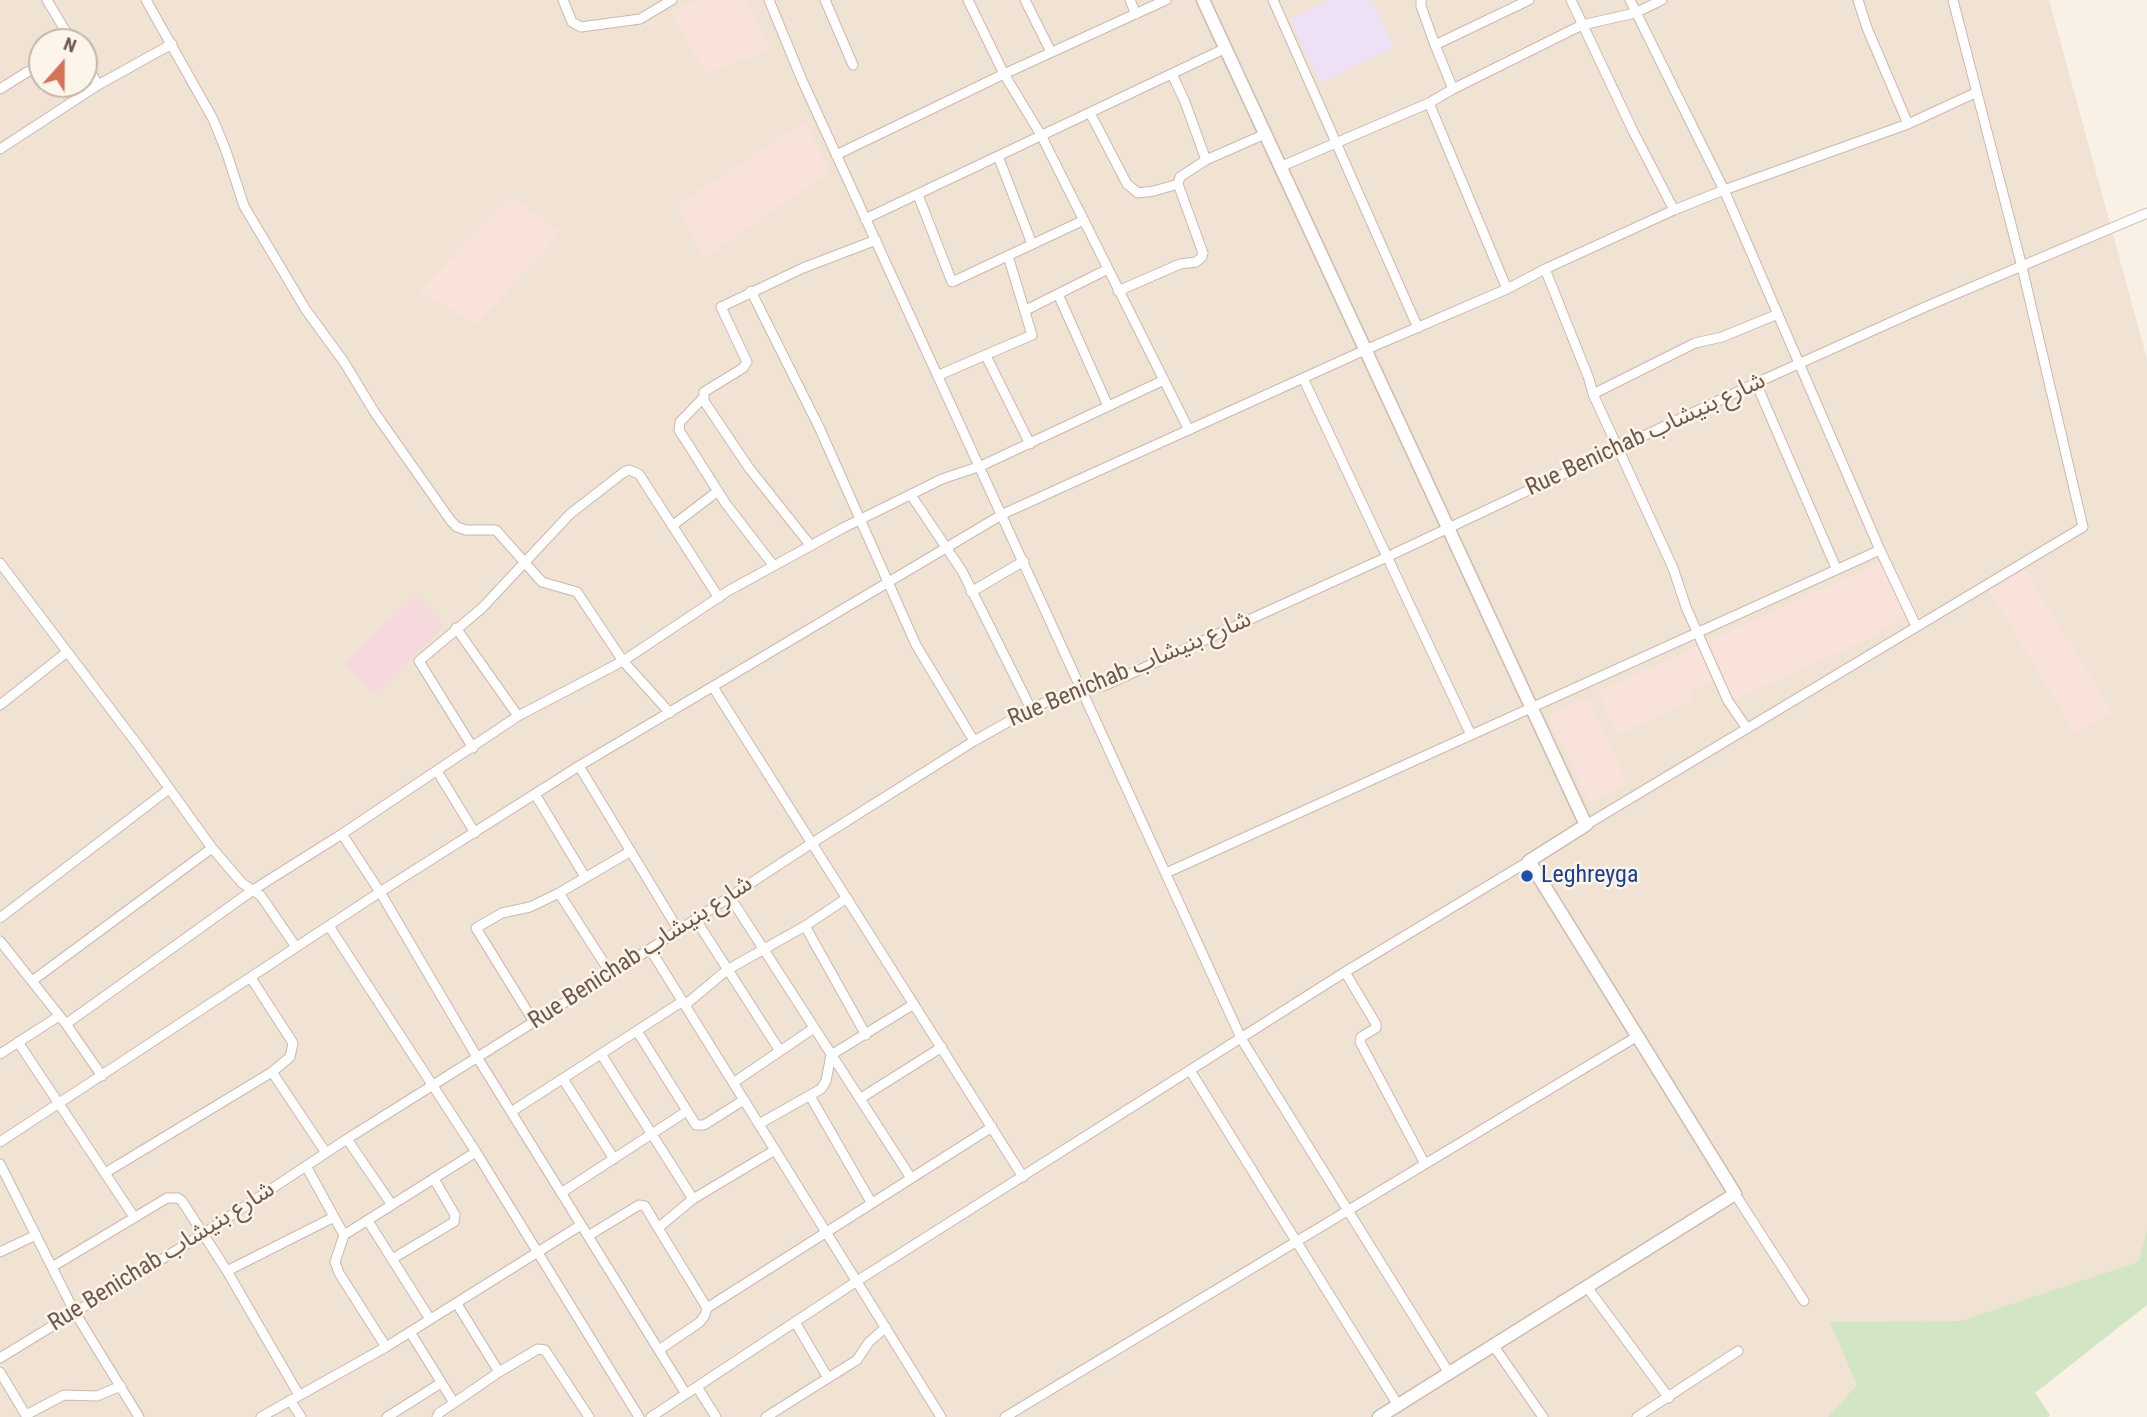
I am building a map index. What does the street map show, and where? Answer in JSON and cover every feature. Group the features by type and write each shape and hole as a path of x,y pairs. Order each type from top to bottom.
{"street":[{"path":"62,0 49,3 64,28"},
{"path":"146,0 213,119 244,206 306,310 344,362 375,413 457,527 466,530 496,530 542,582 577,592 623,661 670,713"},
{"path":"563,0 572,22 581,27 639,19 672,0"},
{"path":"769,0 865,219 981,466 1081,691 1242,1040 1449,1373"},
{"path":"825,0 853,65"},
{"path":"968,0 1004,74 1041,135 1189,430"},
{"path":"1025,0 1051,52"},
{"path":"1130,0 1136,14"},
{"path":"836,155 1004,74 1167,0"},
{"path":"1203,0 1586,825"},
{"path":"1273,0 1418,328"},
{"path":"1421,0 1453,89"},
{"path":"1435,45 1529,0"},
{"path":"1571,0 1674,210"},
{"path":"1630,0 1724,190 1880,550 1916,626"},
{"path":"1280,167 1429,103 1582,25 1635,13 1662,0"},
{"path":"1858,0 1867,28 1908,124"},
{"path":"651,1417 857,1281 1242,1040 1345,972 1746,727 2082,527 2022,267 1975,93 1954,0"},
{"path":"98,85 172,44"},
{"path":"865,219 1226,48"},
{"path":"0,89 28,72"},
{"path":"1172,74 1206,160"},
{"path":"0,1142 380,892 579,766 1003,514 1507,289 1674,210 1908,124 1975,93"},
{"path":"0,149 78,98"},
{"path":"1429,103 1507,289"},
{"path":"1090,113 1127,184 1138,193 1178,184"},
{"path":"1118,291 1180,264 1196,262 1202,257 1203,253 1178,184 1183,174 1206,160 1265,134"},
{"path":"998,156 1032,244"},
{"path":"918,195 952,282 1084,220"},
{"name":"Rue Benichab شارع بنيشاب","path":"0,1358 204,1234 347,1139 650,950 812,843 974,741 1031,709 1059,696 1106,685 1388,557 1756,383 1925,307 2147,213"},
{"path":"773,565 718,491 678,426 703,398 704,392 745,365 747,359 721,309 724,304 876,240"},
{"path":"939,375 1032,335 1008,256"},
{"path":"1026,310 1108,269"},
{"path":"1545,269 1590,379 1593,394 1673,568 1686,607 1728,701 1746,727"},
{"path":"751,291 819,427 916,645 974,741"},
{"path":"1058,294 1108,405"},
{"path":"1593,394 1695,343 1722,337 1778,314"},
{"path":"986,356 1030,444"},
{"path":"1303,378 1471,734"},
{"path":"66,1024 253,890 473,748 517,716 623,661 773,565 942,479 981,466 1164,380"},
{"path":"1756,383 1836,568"},
{"path":"703,398 749,468 811,545"},
{"path":"473,748 419,661 482,608 570,514 624,472 629,470 639,474 719,598"},
{"path":"672,526 718,491"},
{"path":"911,495 962,571 1031,709"},
{"path":"1166,873 1880,550"},
{"path":"971,592 1024,561"},
{"path":"0,564 212,848 242,883 265,901 296,947"},
{"path":"456,628 517,716"},
{"path":"0,705 67,652"},
{"path":"713,687 1023,1177"},
{"path":"579,766 679,931"},
{"path":"438,771 475,833"},
{"path":"0,918 169,789"},
{"path":"535,794 585,877"},
{"path":"342,834 686,1394"},
{"path":"32,981 212,848"},
{"path":"534,1022 476,928 502,913 530,907 559,893 631,851"},
{"path":"1528,861 1804,1301"},
{"path":"559,893 611,974"},
{"path":"730,897 911,1178"},
{"path":"511,1112 684,1003 727,970 805,926 847,898"},
{"path":"696,920 780,1051"},
{"path":"329,926 476,1152 639,1417"},
{"path":"805,926 866,1035"},
{"path":"0,941 66,1024 102,1076"},
{"path":"650,950 941,1417"},
{"path":"1345,972 1376,1024 1376,1028 1361,1037 1360,1042 1426,1164"},
{"path":"105,1173 272,1072 290,1057 293,1043 251,978"},
{"path":"759,1124 810,1096 824,1085 831,1055 914,1004"},
{"path":"0,1054 59,1016"},
{"path":"733,1083 814,1028"},
{"path":"636,1031 696,1125 701,1126 744,1100"},
{"path":"1005,1417 1636,1037"},
{"path":"18,1042 134,1217"},
{"path":"861,1098 942,1047"},
{"path":"601,1054 693,1199"},
{"path":"272,1072 326,1153"},
{"path":"1191,1072 1398,1405"},
{"path":"564,1079 614,1159"},
{"path":"810,1096 871,1202"},
{"path":"561,1193 687,1111"},
{"path":"659,1350 701,1322 707,1308 992,1127"},
{"path":"347,1139 392,1205"},
{"path":"658,1228 693,1199 775,1150"},
{"path":"386,1347 339,1273 335,1262 344,1235 476,1152"},
{"path":"0,1164 74,1311 139,1417"},
{"path":"306,1166 344,1235"},
{"path":"392,1259 454,1222 455,1215 434,1179"},
{"path":"1378,1417 1735,1194"},
{"path":"52,1267 134,1217 173,1197 182,1201 227,1271 295,1397 301,1417"},
{"path":"588,1236 639,1205 645,1206 707,1308"},
{"path":"227,1271 334,1217"},
{"path":"368,1221 430,1319"},
{"path":"261,1417 386,1347 581,1225"},
{"path":"0,1252 37,1235"},
{"path":"1587,1287 1669,1398"},
{"path":"457,1304 499,1372"},
{"path":"795,1322 828,1378"},
{"path":"766,1417 857,1360 869,1342 886,1327"},
{"path":"410,1332 454,1403"},
{"path":"1493,1345 1543,1417"},
{"path":"437,1417 499,1372 538,1349 545,1350 589,1417"},
{"path":"1637,1417 1738,1351"},
{"path":"0,1372 27,1416 64,1395 97,1396 121,1386"},
{"path":"387,1417 441,1383"},
{"path":"697,1387 716,1417"}],"shaded area":[{"path":"0,0 2049,0 2147,359 2147,1289 1914,1417 0,1417"},
{"path":"698,0 745,0 771,49 706,74 670,12"},
{"path":"1330,0 1372,0 1394,47 1320,83 1290,19"},
{"path":"805,121 830,172 703,259 677,205"},
{"path":"512,196 560,233 477,324 419,292"},
{"path":"1882,561 1907,613 1872,637 1733,700 1707,642"},
{"path":"2023,566 2112,712 2076,734 1987,588"},
{"path":"415,596 444,626 373,694 344,664"},
{"path":"1698,646 1714,681 1690,691 1694,700 1617,735 1598,692"},
{"path":"1588,698 1627,782 1590,803 1548,716"}],"green space":[{"path":"2147,1229 2147,1305 2035,1393 2050,1415 2048,1417 1828,1417 1857,1385 1830,1322 1961,1321 2139,1262"}],"place":[{"name":"Leghreyga","path":"1527,876"}]}
